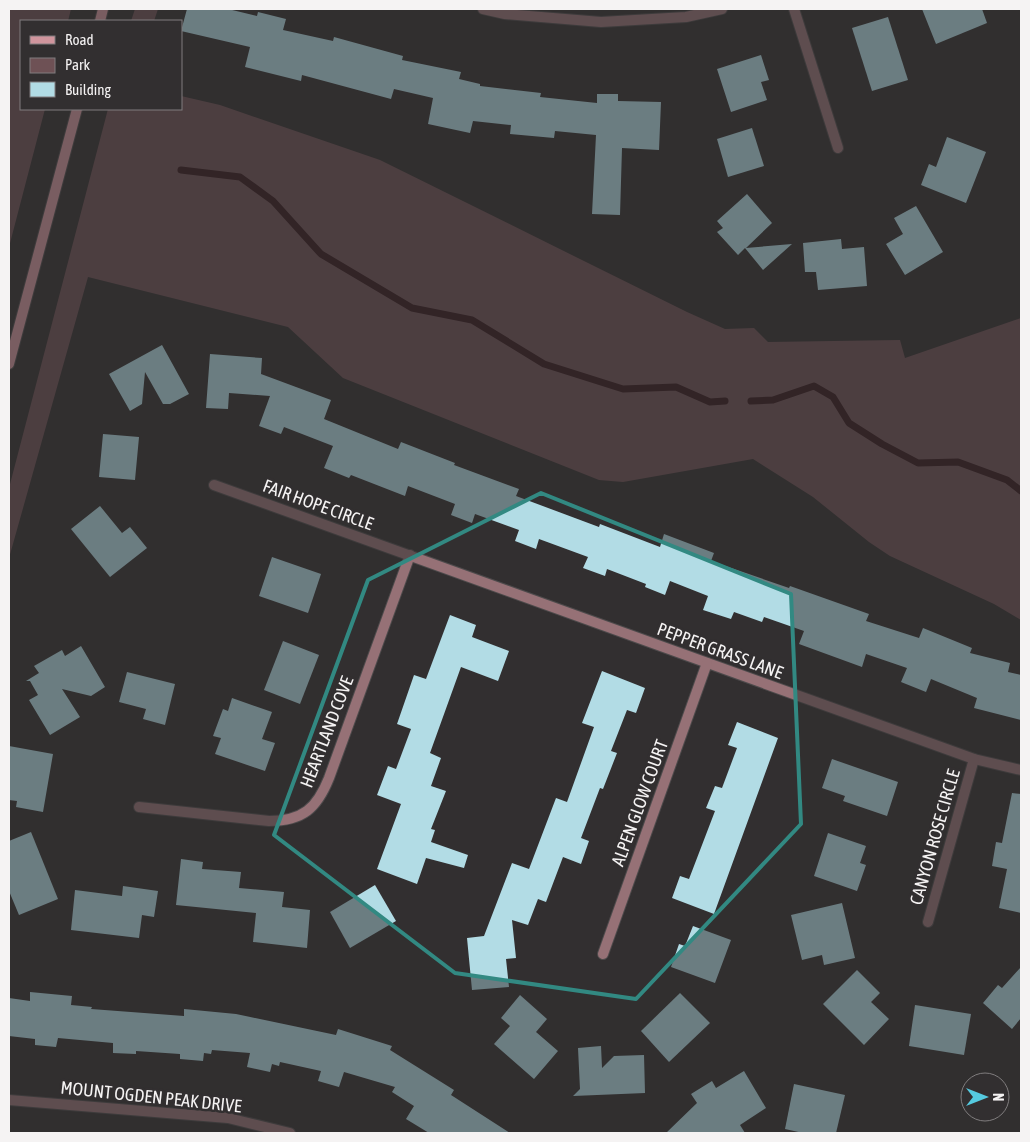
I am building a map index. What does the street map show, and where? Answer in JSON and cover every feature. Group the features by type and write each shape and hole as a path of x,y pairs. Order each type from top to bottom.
{"main road":[{"path":"9,364 77,110"}],"street":[{"path":"483,9 506,14 601,22 686,17 722,9"},
{"path":"794,9 838,148"},
{"name":"FAIR HOPE CIRCLE","path":"214,485 410,556"},
{"name":"PEPPER GRASS LANE","path":"410,556 974,759 1021,770"},
{"name":"HEARTLAND COVE","path":"139,807 269,822 290,819 304,814 311,809 320,798 329,778 410,556"},
{"name":"ALPEN GLOW COURT","path":"603,954 707,663"},
{"name":"CANYON ROSE CIRCLE","path":"928,922 974,759"},
{"name":"MOUNT OGDEN PEAK DRIVE","path":"9,1100 228,1118 290,1133"}],"highlighted area":[{"path":"541,493 791,594 801,824 636,999 455,973 274,835 368,580"}],"green space":[{"path":"9,9 71,9 68,20 20,20 20,110 45,110 9,247"},
{"path":"135,9 158,9 154,20 131,20"},
{"path":"182,96 220,105 380,160 687,312 725,329 754,328 768,342 900,340 905,358 1021,318 1021,620 994,604 890,556 869,542 813,497 753,459 623,482 599,480 343,378 288,327 88,277 9,558 9,488 108,110 182,110"}],"building":[{"path":"187,9 228,9 257,16 258,12 286,19 283,30 333,41 334,37 403,56 402,60 461,72 459,79 480,84 480,86 541,93 540,97 597,103 597,94 618,94 618,101 661,102 659,150 622,148 620,215 592,214 596,135 555,131 554,138 510,134 511,125 473,121 470,133 428,124 433,98 394,89 391,99 302,75 301,81 245,67 250,47 182,31"},
{"path":"922,9 982,9 987,23 936,44"},
{"path":"888,17 908,80 872,91 852,28"},
{"path":"761,55 769,80 761,82 767,100 731,112 717,69"},
{"path":"752,128 764,166 728,177 717,139"},
{"path":"947,137 986,152 966,203 921,185 929,164 936,167"},
{"path":"747,194 772,223 746,248 792,244 763,270 745,248 738,255 717,232 723,228 717,221"},
{"path":"916,206 943,252 905,275 886,244 903,234 894,218"},
{"path":"841,239 842,249 864,247 867,286 818,290 816,272 805,272 803,243"},
{"path":"162,345 189,394 170,404 163,404 145,372 142,404 130,411 109,374"},
{"path":"210,354 262,358 261,374 331,400 324,419 398,449 401,442 455,463 454,465 519,489 516,496 599,527 600,524 660,547 664,534 714,553 711,561 869,614 866,621 919,638 923,628 972,648 970,653 1010,663 1008,672 1021,675 1021,720 974,708 977,698 931,679 926,692 901,682 907,668 866,654 862,667 799,644 804,631 764,617 762,622 734,612 731,619 703,610 708,596 670,581 665,595 645,587 646,584 607,569 605,576 583,568 588,557 539,539 536,549 515,541 519,530 475,514 472,523 451,515 455,504 408,486 405,496 351,475 349,478 324,468 333,446 284,427 281,434 259,426 270,396 229,393 228,409 206,408"},
{"path":"103,434 139,437 135,480 99,477"},
{"path":"100,506 122,533 130,527 147,548 110,577 71,529"},
{"path":"272,557 321,574 308,613 259,596"},
{"path":"450,615 476,625 472,637 509,651 498,681 461,667 430,753 441,758 431,786 446,791 431,829 435,830 431,842 468,855 464,868 426,858 417,884 377,869 401,804 377,795 388,766 396,769 411,729 397,724 414,675 426,679"},
{"path":"283,641 319,655 300,704 264,690"},
{"path":"81,646 105,687 91,696 62,689 80,717 50,735 29,700 38,695 30,681 26,681 39,673 34,666 62,650 65,656"},
{"path":"602,671 645,688 636,713 627,710 611,751 617,753 603,789 600,788 581,838 589,841 581,864 563,857 546,902 538,899 528,925 512,920 516,958 506,959 509,987 472,990 467,938 484,936 512,863 529,869 556,798 567,802 594,727 582,723"},
{"path":"127,672 175,684 165,725 143,719 146,709 119,702"},
{"path":"232,698 272,712 262,739 275,743 265,771 215,754 221,738 213,736 223,709 228,711"},
{"path":"737,722 778,738 714,914 672,898 680,876 689,879 715,811 706,808 715,786 722,788 737,748 728,745"},
{"path":"9,746 53,754 43,812 16,807 17,801 9,800"},
{"path":"832,759 898,782 887,816 843,801 845,796 822,788"},
{"path":"1012,793 1021,794 1021,913 999,908 1007,869 992,866 996,842 1002,843"},
{"path":"31,832 58,899 19,915 9,891 9,841"},
{"path":"828,833 866,846 860,863 866,865 857,891 814,876"},
{"path":"181,859 203,862 202,869 241,872 239,888 284,892 282,907 310,910 307,948 253,942 256,913 176,905"},
{"path":"375,885 396,921 350,948 330,912"},
{"path":"123,886 158,891 154,917 142,915 139,938 71,930 75,890 122,896"},
{"path":"842,903 855,958 824,965 822,955 802,960 791,915"},
{"path":"693,926 731,940 715,983 671,967 679,944 685,946"},
{"path":"1021,967 1021,1018 1012,1029 983,1003 998,985 1002,988"},
{"path":"857,970 880,993 871,1002 889,1019 864,1045 823,1004"},
{"path":"30,992 72,996 71,1005 92,1007 91,1009 184,1016 184,1009 236,1014 336,1035 338,1029 392,1046 390,1050 454,1090 451,1095 510,1133 429,1133 406,1119 414,1106 392,1092 395,1087 344,1072 339,1087 318,1081 321,1071 280,1062 279,1066 272,1064 270,1072 247,1067 250,1053 212,1050 211,1054 204,1053 203,1061 180,1059 180,1054 136,1051 136,1054 113,1053 113,1043 58,1038 56,1047 35,1045 35,1039 9,1036 9,998 30,1001"},
{"path":"680,993 710,1023 669,1062 641,1031"},
{"path":"520,995 547,1019 536,1032 558,1051 534,1079 494,1044 510,1026 501,1018"},
{"path":"915,1005 971,1014 964,1055 909,1046"},
{"path":"601,1046 602,1068 614,1056 644,1055 645,1093 573,1096 580,1089 578,1048"},
{"path":"744,1071 766,1108 740,1125 745,1133 666,1133 697,1103 691,1094 712,1081 716,1088"},
{"path":"794,1084 845,1095 836,1133 803,1133 785,1129"}],"waterway":[{"path":"181,170 240,177 273,201 321,254 412,308 472,320 544,364 623,389 676,387 710,402 725,401"},
{"path":"751,401 773,400 814,386 833,397 849,423 882,444 918,463 958,462 1007,480 1021,491"}]}
